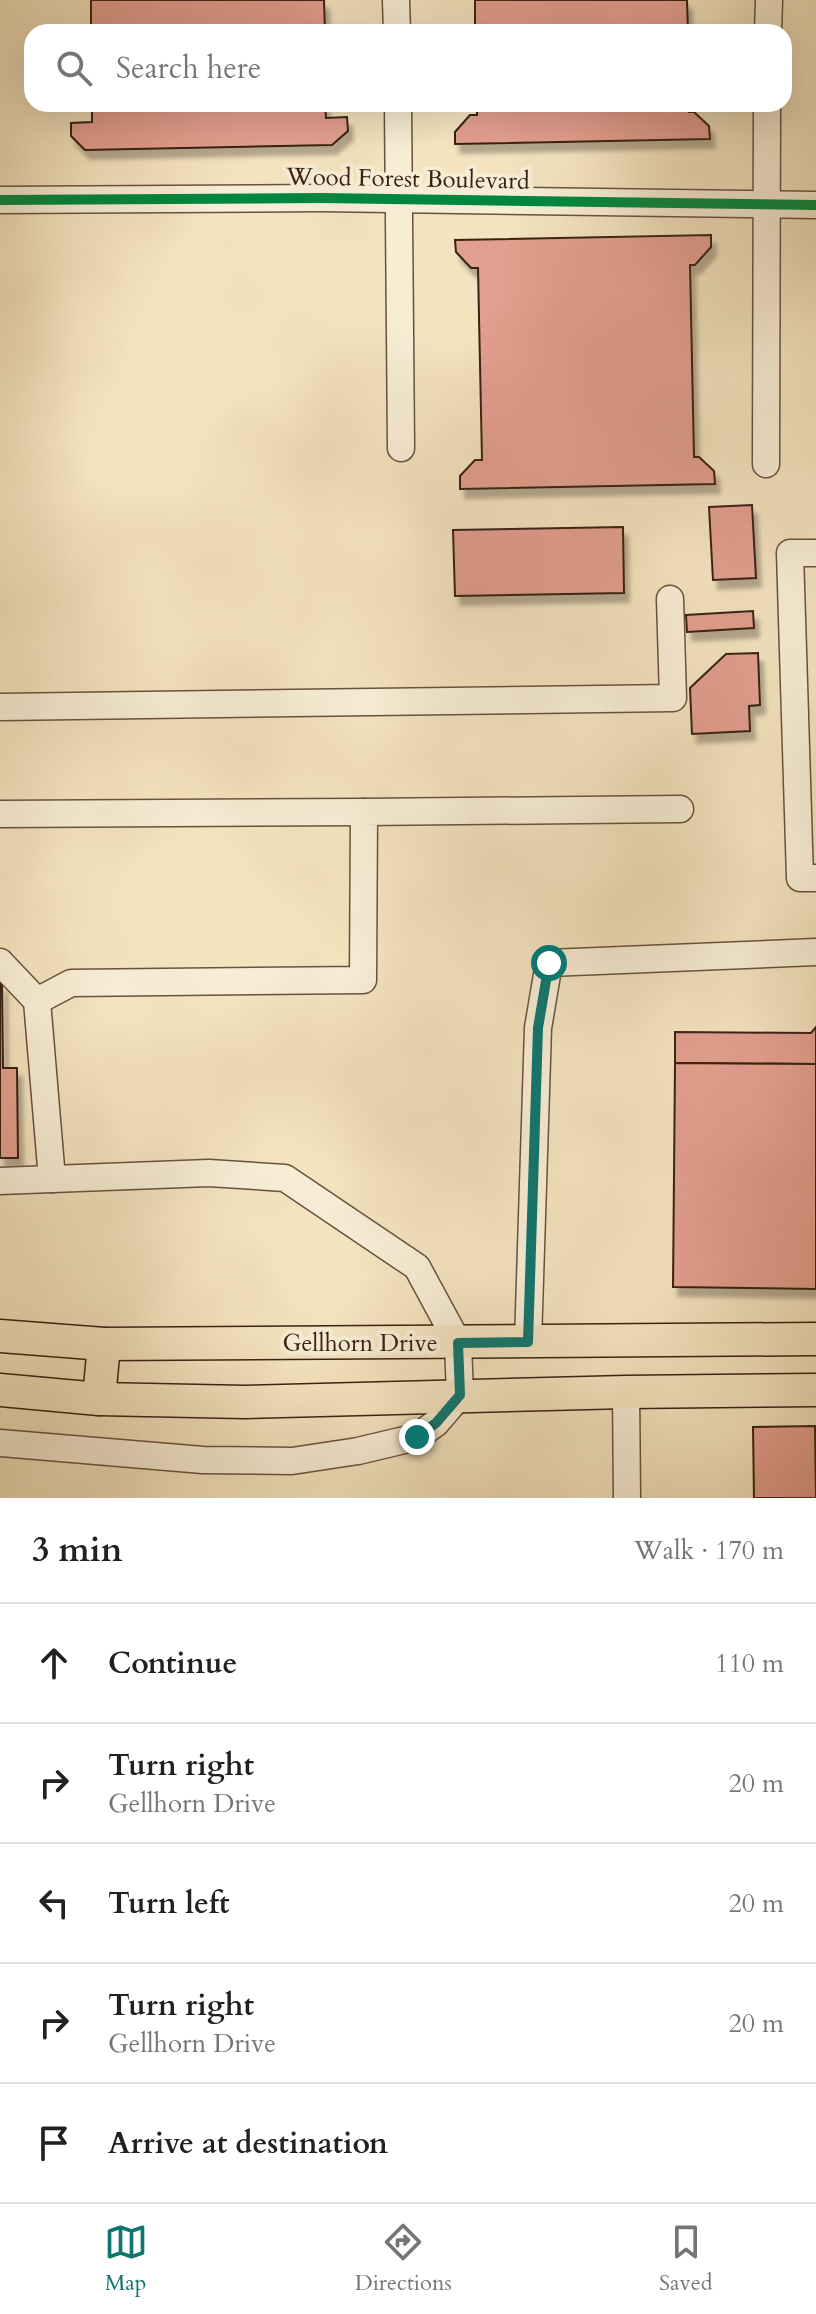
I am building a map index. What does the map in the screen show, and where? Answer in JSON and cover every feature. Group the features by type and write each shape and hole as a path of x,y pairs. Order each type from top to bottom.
{"main road":[{"name":"Gellhorn Drive","path":"0,1336 104,1344 816,1339"},
{"path":"99,1399 104,1344"},
{"path":"0,1390 99,1399 244,1402 460,1395 816,1390"}],"street":[{"path":"396,0 397,24"},
{"path":"768,24 769,0"},
{"path":"398,112 401,448"},
{"path":"766,464 767,112"},
{"name":"Wood Forest Boulevard","path":"0,200 397,199 816,205"},
{"path":"816,553 790,553 800,878 816,878"},
{"path":"0,707 673,698 670,599"},
{"path":"0,814 680,809"},
{"path":"37,1001 71,983 363,980 364,812"},
{"path":"528,1342 538,1028 549,963 816,952"},
{"path":"0,962 37,1001 52,1179"},
{"path":"0,1181 209,1173 285,1178 417,1267 458,1343 460,1395 436,1423 417,1437 358,1451 292,1461 203,1460 0,1443"},
{"path":"626,1392 627,1498"}],"building":[{"path":"91,0 324,0 325,24 91,24"},
{"path":"475,0 687,0 688,24 475,24"},
{"path":"92,112 326,112 326,118 347,117 348,131 332,145 85,150 71,136 71,123 92,122"},
{"path":"477,112 694,112 709,126 710,139 455,144 455,132 470,115 477,115"},
{"path":"711,235 711,247 695,265 690,265 694,457 699,457 714,471 715,484 460,489 460,476 475,460 482,460 478,268 471,268 456,252 455,240"},
{"path":"752,505 756,578 713,580 709,507"},
{"path":"623,527 624,593 455,596 453,530"},
{"path":"753,611 754,628 687,632 686,615"},
{"path":"758,653 760,705 749,706 750,731 692,734 690,688 726,654"},
{"path":"2,983 3,1068 17,1068 18,1158 0,1158"},
{"path":"816,1027 816,1064 675,1063 675,1032 811,1033"},
{"path":"675,1063 816,1064 816,1289 673,1287"},
{"path":"815,1426 816,1498 754,1498 753,1427"}],"cycle path":[{"path":"0,200 321,198 816,205"}],"route":[{"path":"417,1437 436,1423 460,1395 458,1343 528,1342 538,1028 549,963"}]}
